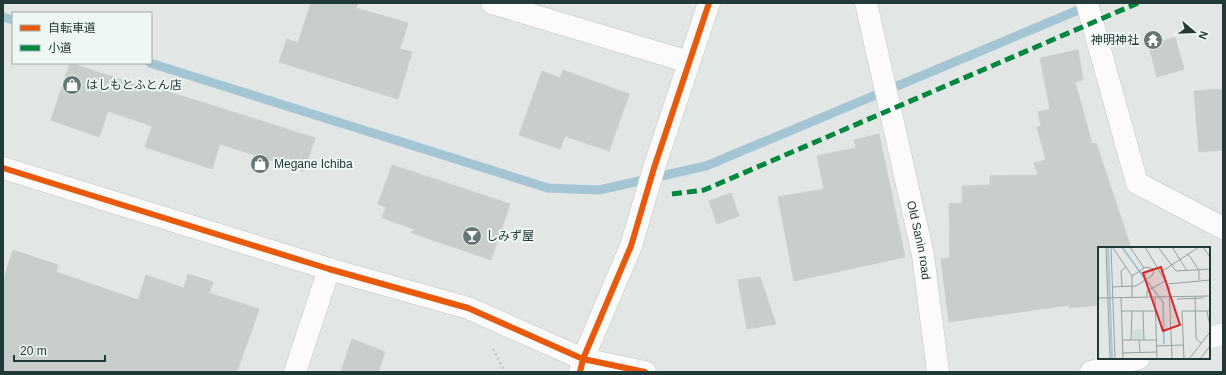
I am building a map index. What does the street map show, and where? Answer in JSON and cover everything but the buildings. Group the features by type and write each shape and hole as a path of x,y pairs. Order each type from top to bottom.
{"street":[{"path":"492,3 689,62"},
{"path":"578,368 631,246 654,168 709,3"},
{"name":"Old Sanin road","path":"866,3 923,255 938,372"},
{"path":"1089,13 1137,183 1223,228"},
{"path":"3,168 329,269 468,308 578,368 645,372"},
{"path":"295,372 329,269"},
{"path":"1210,338 1223,334"},
{"path":"1091,372 1138,363"}],"path":[{"path":"492,347 505,372"}],"waterway":[{"path":"152,64 548,188 599,190 706,166 1088,6"},
{"path":"3,17 12,20"}],"marked path":[{"path":"672,194 704,190 1138,3"}],"cycle path":[{"path":"580,372 583,359 631,246 654,168 709,3"},
{"path":"3,168 329,269 468,308 583,359 645,372"}],"place":[{"name":"神明神社","path":"1153,40"},
{"name":"はしもとふとん店","path":"72,85"},
{"name":"Megane Ichiba","path":"260,164"},
{"name":"しみず屋","path":"472,236"}]}
